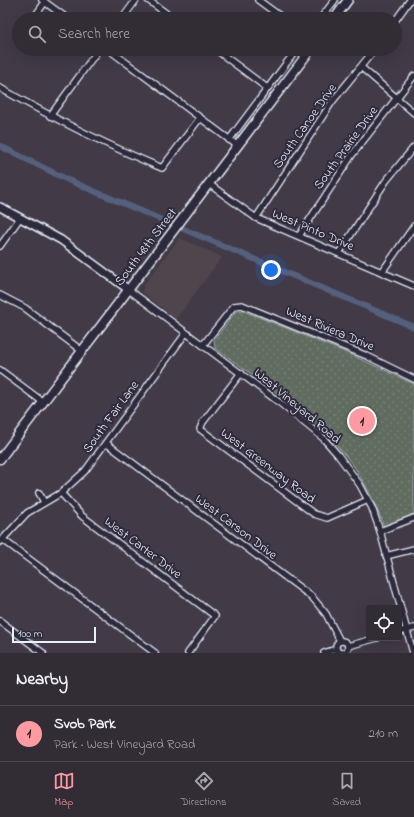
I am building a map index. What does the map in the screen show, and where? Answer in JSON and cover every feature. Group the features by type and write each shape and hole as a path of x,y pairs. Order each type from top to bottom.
{"main road":[{"path":"339,12 348,0"},
{"name":"South 48th Street","path":"0,459 306,56"}],"street":[{"path":"127,12 136,0"},
{"path":"148,0 164,12"},
{"path":"258,0 274,12"},
{"path":"326,12 335,0"},
{"path":"402,12 410,0"},
{"path":"37,12 44,1 59,12"},
{"path":"50,116 94,56"},
{"path":"117,56 238,146"},
{"path":"225,56 268,88"},
{"path":"229,140 292,56"},
{"name":"South Canoe Drive","path":"256,218 332,102 362,68 370,56"},
{"path":"362,68 414,113"},
{"name":"South Prairie Drive","path":"299,236 352,155 414,76"},
{"path":"0,88 50,116 107,145 162,168 200,118"},
{"path":"339,253 386,181 414,147"},
{"name":"West Pinto Drive","path":"209,184 256,218 414,286"},
{"path":"0,207 61,240 129,290"},
{"path":"0,246 20,218"},
{"path":"382,272 414,226"},
{"name":"West Vineyard Road","path":"129,290 241,373 323,438 341,459 368,500 380,531 413,653"},
{"path":"0,295 24,308 82,351"},
{"name":"West Riviera Drive","path":"203,345 234,306 242,305 367,356 414,379"},
{"name":"South Fair Lane","path":"1,541 27,513 61,493 85,472 186,333"},
{"path":"0,370 43,402"},
{"name":"West Greenway Road","path":"241,373 203,422 200,429 314,514 327,518 368,500"},
{"name":"West Carson Drive","path":"106,443 306,593 326,614 340,641"},
{"path":"39,493 44,502"},
{"name":"West Carter Drive","path":"61,493 82,516 215,616 188,653"},
{"path":"380,531 414,518"},
{"path":"1,541 155,653"},
{"path":"386,556 414,549"},
{"path":"0,621 43,653"},
{"path":"402,631 414,628"},
{"path":"336,649 336,645 340,641 345,642 348,646"},
{"path":"336,649 343,653 347,650 348,646 366,641"},
{"path":"324,653 336,649"}],"shaded area":[{"path":"180,238 222,257 176,319 142,292 145,283"}],"green space":[{"path":"237,310 244,311 352,355 414,384 414,514 384,526 362,479 339,448 306,416 215,348 214,340"}],"waterway":[{"path":"0,146 68,180 414,327"}],"place":[{"name":"Svob Park","path":"362,421"}]}
